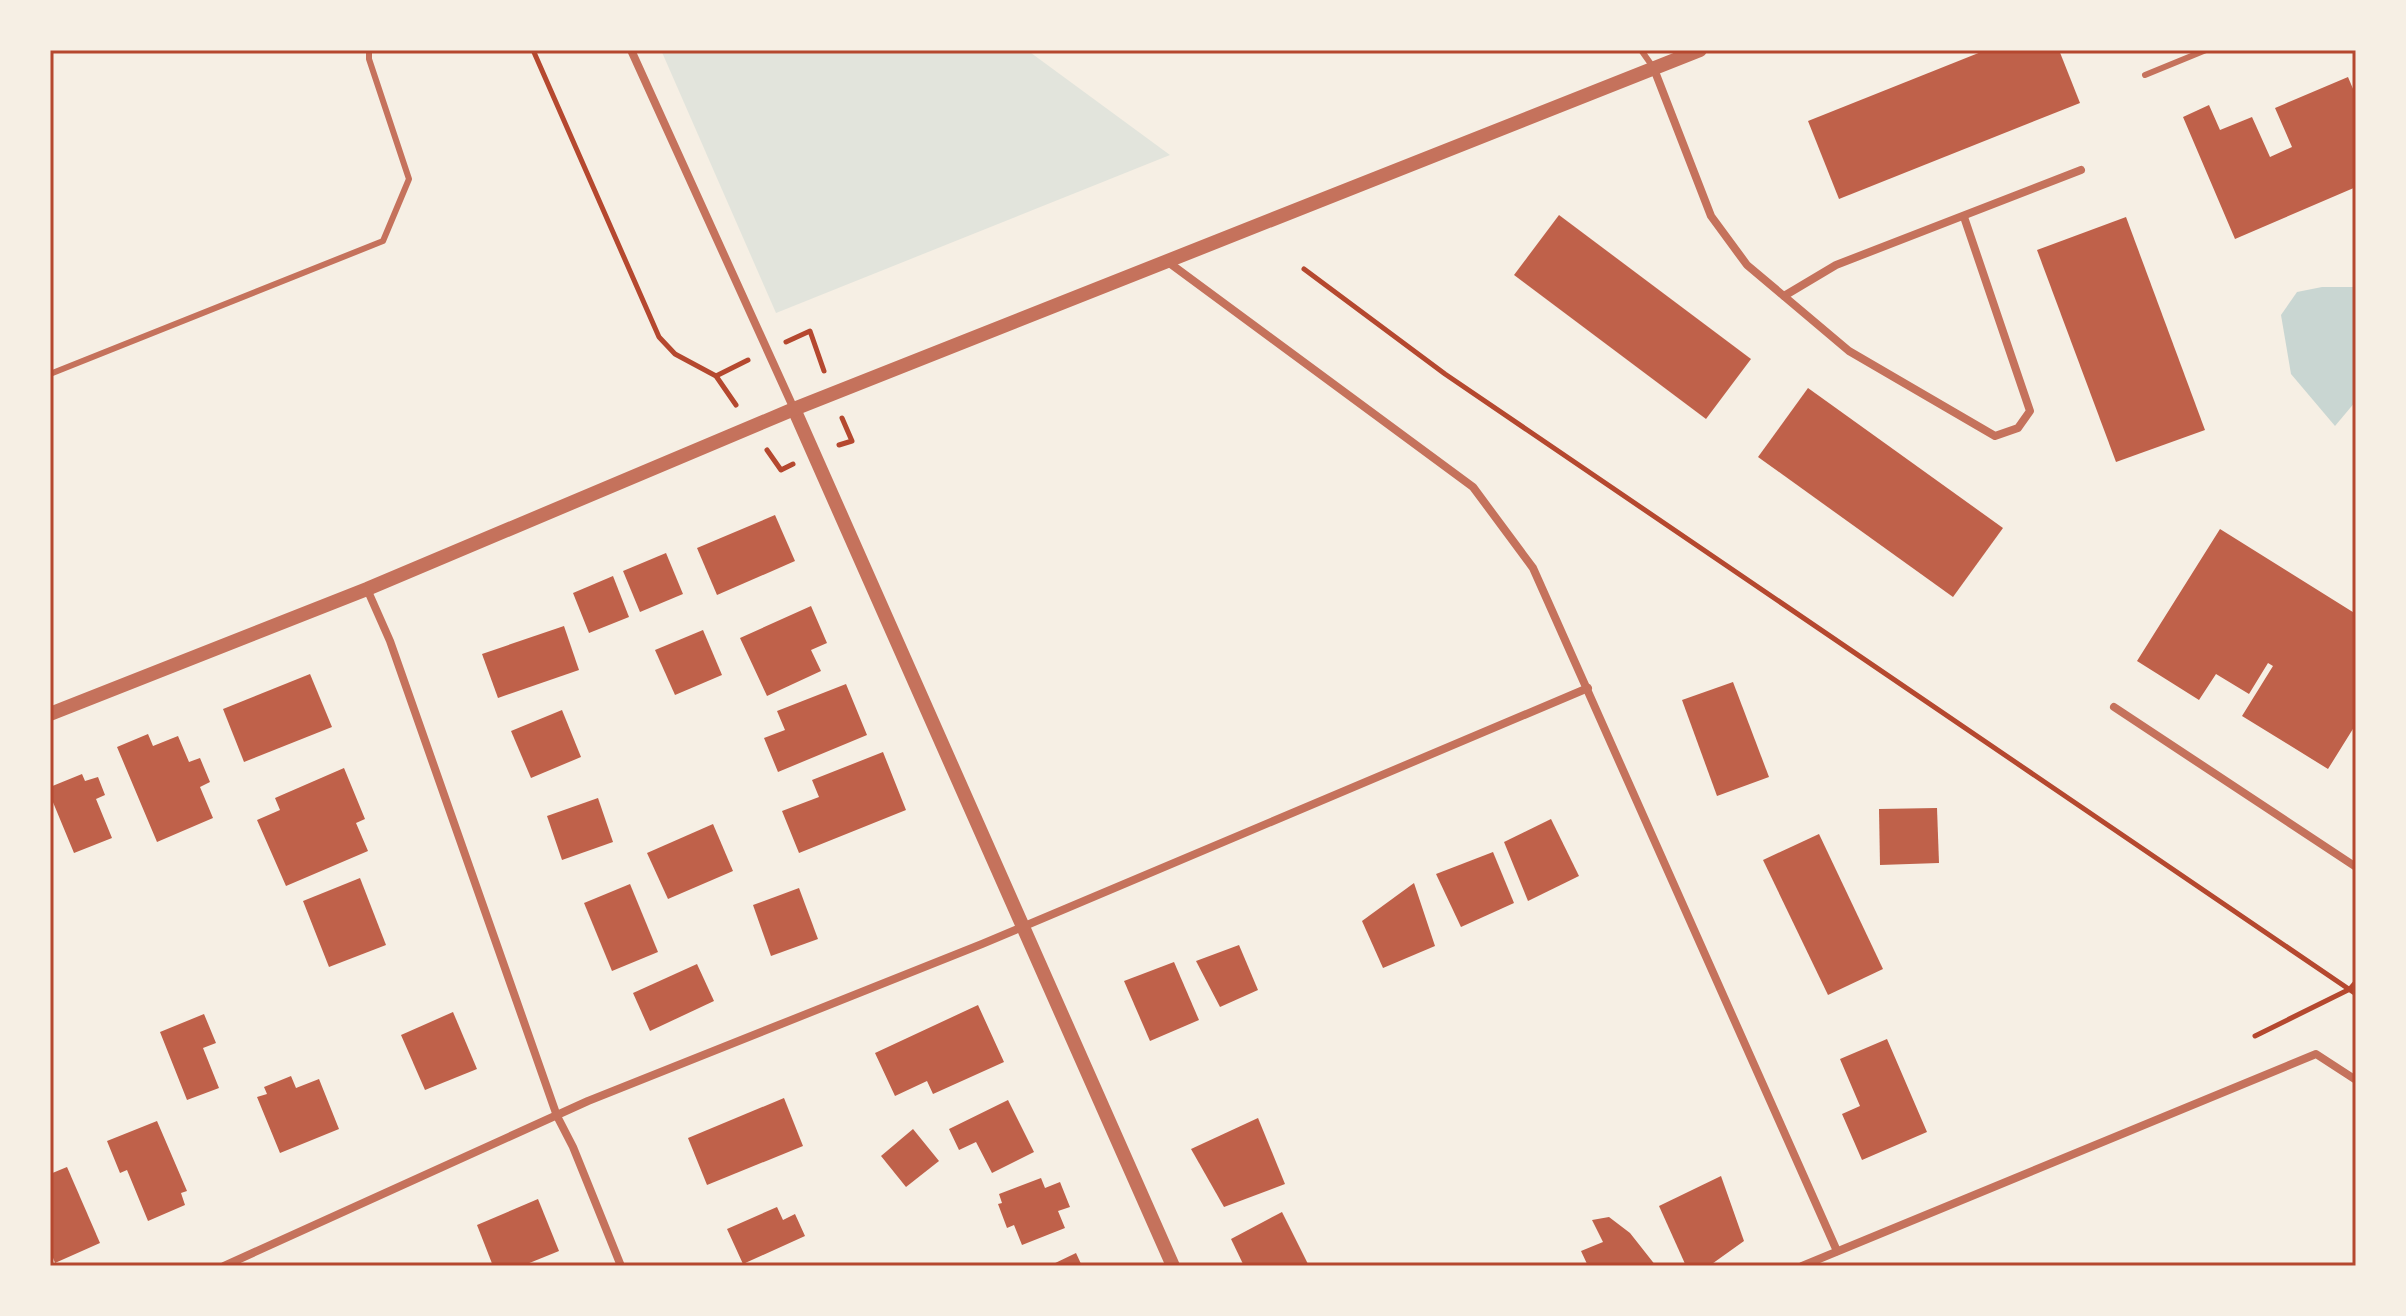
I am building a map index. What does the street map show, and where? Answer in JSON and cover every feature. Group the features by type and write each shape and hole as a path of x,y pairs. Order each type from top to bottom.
{"street":[{"path":"631,50 794,409 1173,1266"},
{"path":"50,714 367,589 794,409 1700,50"},
{"path":"1654,69 1711,216 1747,265 1849,351 1995,436 2018,428 2030,411 1964,217"},
{"path":"1784,296 1836,265 2081,170"},
{"path":"1168,262 1473,487 1533,568 1837,1251"},
{"path":"367,589 390,641 557,1116 573,1147 621,1266"},
{"path":"224,1266 602,1095 1022,926 1588,688"},
{"path":"2114,707 2356,867"},
{"path":"1802,1266 2316,1054 2356,1080"}],"lane":[{"path":"50,374 383,241 409,179 369,59 369,50"},
{"path":"1641,50 1654,69"},
{"path":"2145,75 2206,50"}],"path":[{"path":"533,50 659,337 675,354 716,376"},
{"path":"1304,269 1445,374 2356,994"},
{"path":"2255,1036 2350,989 2356,982"}],"shaded area":[{"path":"661,50 1027,50 1170,155 776,313"},
{"path":"2322,287 2356,287 2356,401 2335,426 2291,374 2281,315 2297,292"}],"building":[{"path":"1986,50 2059,50 2080,103 1839,199 1808,121"},
{"path":"2348,77 2356,96 2356,187 2235,239 2183,117 2209,105 2220,130 2252,117 2270,157 2292,147 2275,108"},
{"path":"1559,215 1751,359 1706,419 1514,275"},
{"path":"2126,217 2205,430 2116,462 2037,250"},
{"path":"1808,388 2003,528 1953,597 1758,457"},
{"path":"775,515 795,561 717,595 697,548"},
{"path":"2220,529 2356,614 2356,724 2328,769 2242,716 2273,666 2268,663 2249,694 2216,674 2199,700 2137,661"},
{"path":"666,553 683,594 640,612 623,571"},
{"path":"613,576 629,617 589,633 573,593"},
{"path":"811,606 827,643 811,650 821,671 767,696 740,638"},
{"path":"564,626 579,670 498,698 482,654"},
{"path":"703,630 722,675 675,695 655,650"},
{"path":"310,674 332,727 244,762 223,709"},
{"path":"1733,682 1769,777 1717,796 1682,700"},
{"path":"846,684 867,735 778,772 764,738 785,730 777,711"},
{"path":"562,710 581,757 531,778 511,731"},
{"path":"148,734 153,746 178,736 189,762 200,758 210,782 200,787 213,818 157,842 117,747"},
{"path":"883,752 906,810 799,853 782,811 819,797 812,780"},
{"path":"344,768 365,819 356,823 368,851 286,886 257,820 280,810 275,798"},
{"path":"82,774 85,781 98,777 105,795 96,799 112,838 74,853 50,795 50,787"},
{"path":"598,798 613,842 562,860 547,816"},
{"path":"1937,808 1939,863 1880,865 1879,809"},
{"path":"1551,819 1579,876 1528,901 1504,842"},
{"path":"713,824 733,871 668,899 647,853"},
{"path":"1819,834 1883,969 1828,995 1763,860"},
{"path":"1493,852 1514,903 1461,927 1436,874"},
{"path":"360,878 386,945 329,967 303,901"},
{"path":"1414,883 1435,946 1383,968 1362,921"},
{"path":"630,884 658,952 612,971 584,903"},
{"path":"799,888 818,939 771,956 753,905"},
{"path":"1239,945 1258,990 1220,1007 1196,961"},
{"path":"1174,962 1199,1020 1150,1041 1124,981"},
{"path":"697,964 714,1001 650,1031 633,993"},
{"path":"978,1005 1004,1062 933,1094 927,1081 895,1096 875,1053"},
{"path":"453,1012 477,1069 425,1090 401,1035"},
{"path":"204,1014 216,1043 203,1048 219,1088 187,1100 160,1032"},
{"path":"1887,1039 1927,1132 1862,1160 1842,1114 1860,1106 1840,1059"},
{"path":"291,1076 296,1088 319,1079 339,1129 280,1153 257,1097 267,1094 264,1087"},
{"path":"784,1098 803,1146 707,1185 688,1138"},
{"path":"1008,1100 1034,1152 992,1173 976,1142 959,1150 949,1129"},
{"path":"1258,1118 1285,1184 1224,1207 1191,1149"},
{"path":"157,1121 187,1191 181,1193 185,1205 148,1221 127,1170 120,1173 107,1141"},
{"path":"913,1129 939,1161 906,1187 881,1156"},
{"path":"67,1167 100,1243 55,1263 50,1250 50,1174"},
{"path":"1721,1176 1744,1241 1709,1266 1686,1266 1659,1206"},
{"path":"1041,1178 1045,1188 1060,1182 1070,1207 1058,1211 1065,1228 1022,1245 1014,1225 1007,1228 998,1204 1002,1203 999,1194"},
{"path":"538,1199 559,1251 522,1266 493,1266 477,1225"},
{"path":"777,1207 783,1220 795,1214 805,1236 743,1264 727,1229"},
{"path":"1282,1212 1309,1266 1244,1266 1231,1239"},
{"path":"1609,1217 1630,1233 1656,1266 1588,1266 1581,1251 1603,1242 1592,1220"},
{"path":"1076,1253 1082,1266 1049,1266"}]}
